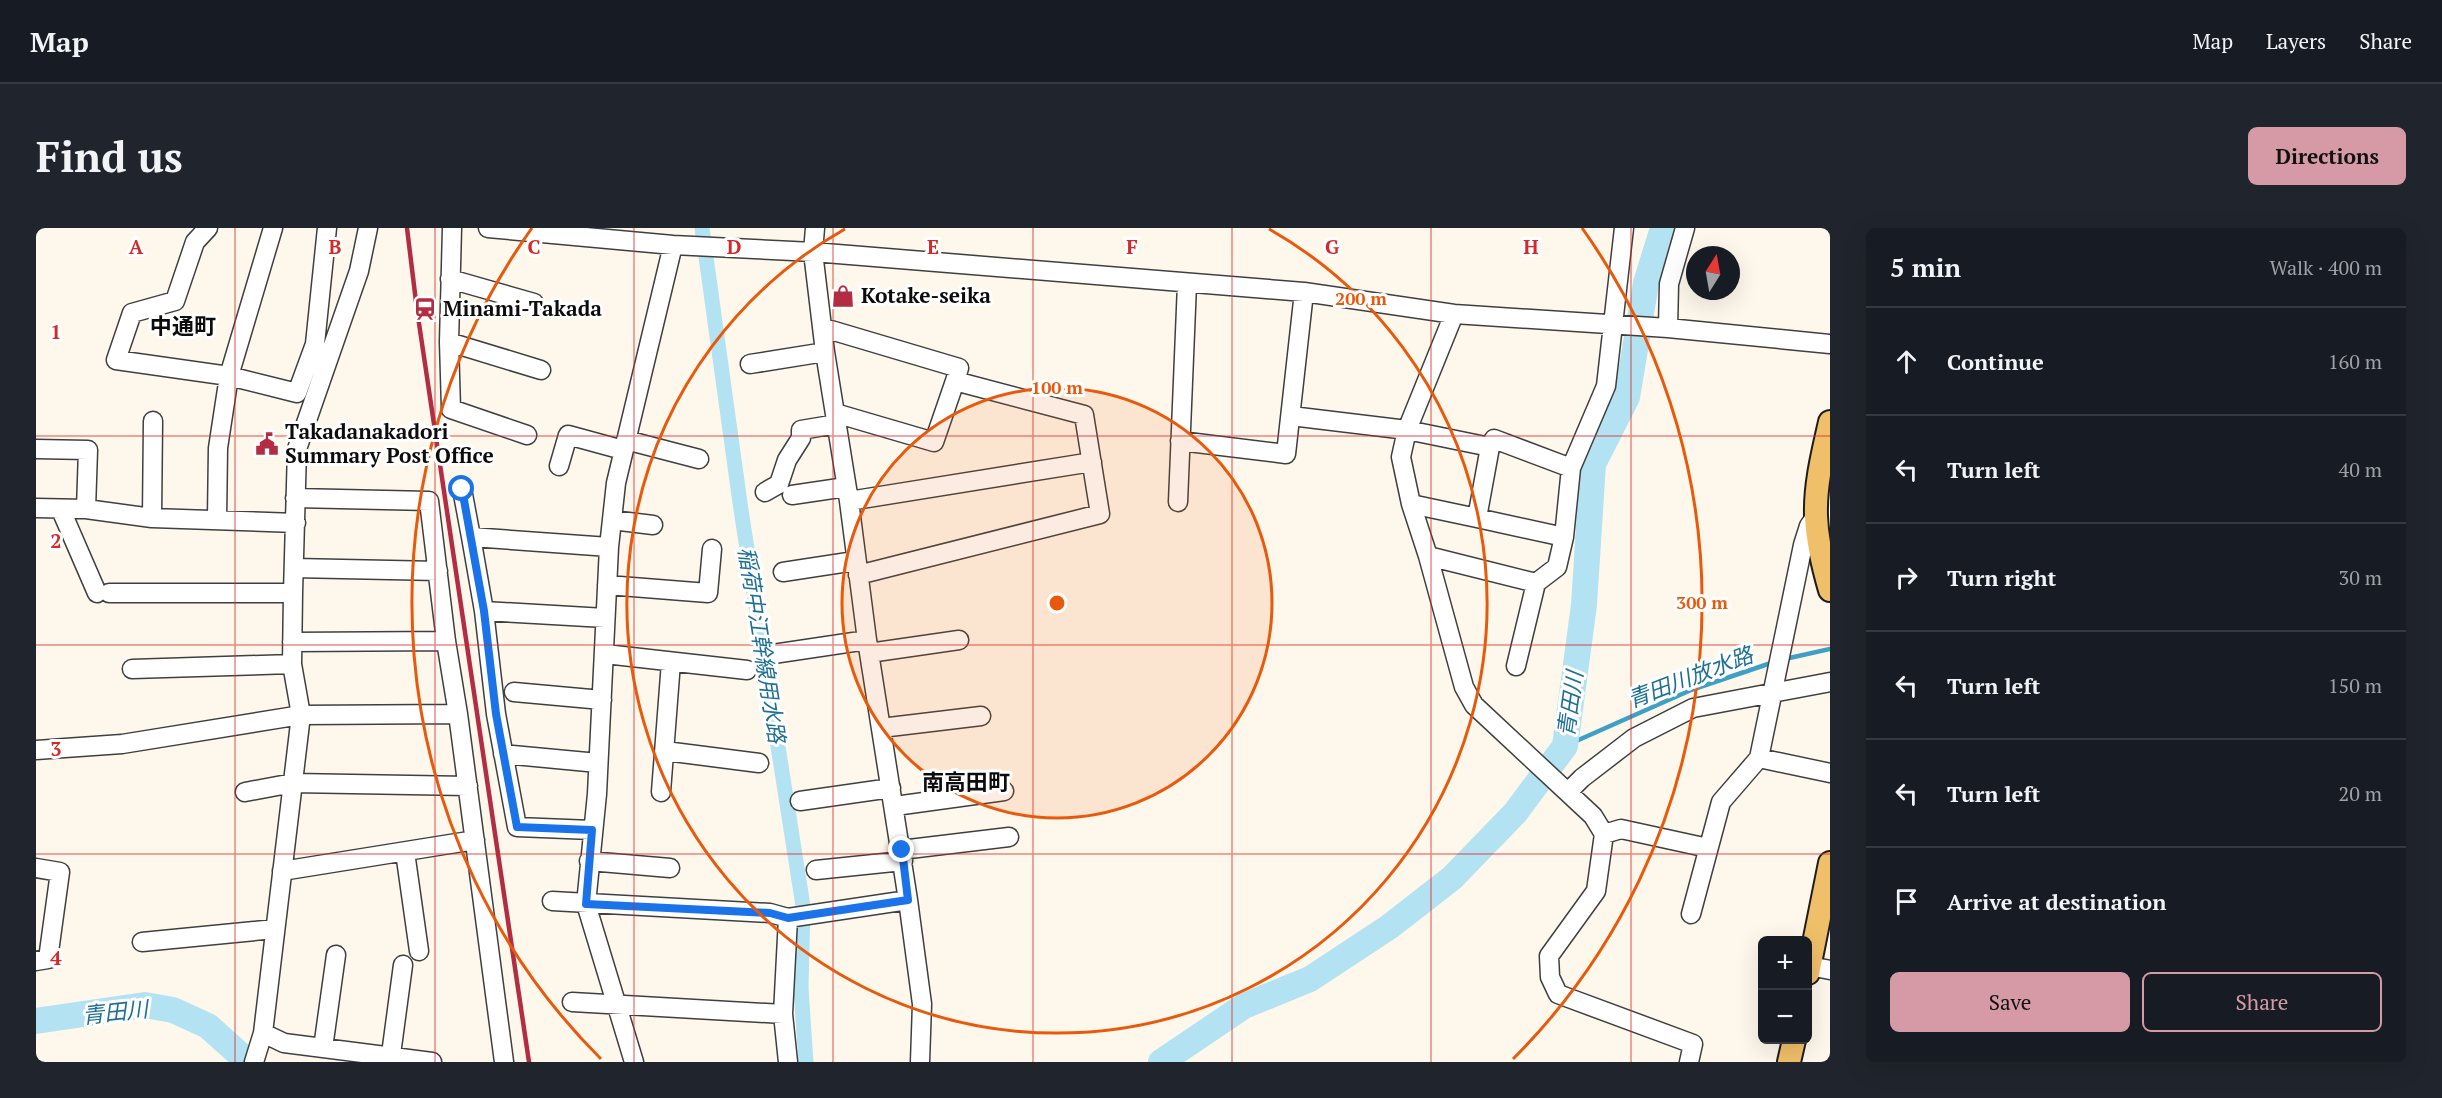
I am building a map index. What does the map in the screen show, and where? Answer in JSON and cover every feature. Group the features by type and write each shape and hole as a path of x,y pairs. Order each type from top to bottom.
{"main road":[{"path":"1830,422 1818,481 1816,516 1830,590"},
{"path":"1816,970 1830,863"},
{"path":"1789,1062 1793,1044"}],"street":[{"path":"208,228 195,242 175,301 132,313 116,360 229,376 297,393 315,344 327,228"},
{"path":"217,520 218,448 229,376 273,228"},
{"path":"369,228 359,271 297,449 292,664 301,715 258,1048 284,1043 391,1059 432,1062"},
{"path":"452,228 449,342 451,409 527,435"},
{"path":"488,228 523,229 673,245 694,237 813,252 1304,292 1454,314 1613,324 1830,344"},
{"path":"816,228 813,252 824,328 825,352 848,494 868,646 895,806 922,1004 920,1062"},
{"path":"1516,666 1536,583 1557,567 1564,537 1571,468 1606,386 1624,228"},
{"path":"1662,328 1669,284 1685,228"},
{"path":"634,1062 586,904 598,763 609,547 616,483 673,245"},
{"path":"450,279 534,303"},
{"path":"1178,502 1187,284"},
{"path":"1180,441 1286,454 1304,292"},
{"path":"1454,314 1407,430 1401,457 1411,504 1428,556 1464,687 1474,705 1593,816 1604,834 1596,891 1549,956 1550,977 1558,994 1693,1044 1689,1062"},
{"path":"765,492 779,484 787,460 801,438 801,430 836,418 934,442 959,369 824,328"},
{"path":"449,342 541,370"},
{"path":"750,364 825,352"},
{"path":"783,572 857,568 1100,514 1084,415 955,381"},
{"path":"1291,416 1407,430 1490,447"},
{"path":"152,518 153,421"},
{"path":"559,466 568,435 699,459"},
{"path":"1477,518 1490,447 1494,439 1571,468"},
{"path":"36,449 88,450 86,509"},
{"path":"792,495 848,494 1092,462"},
{"path":"462,489 484,611 496,714 517,827 592,830"},
{"path":"296,498 429,501 504,1062"},
{"path":"1411,504 1564,537"},
{"path":"36,508 86,509 152,518 296,523"},
{"path":"62,510 103,592 293,592"},
{"path":"1691,914 1720,802 1759,758 1803,545 1809,526 1816,516"},
{"path":"612,520 653,525"},
{"path":"471,537 609,547"},
{"path":"607,585 708,593 711,549"},
{"path":"1428,556 1536,583"},
{"path":"294,568 438,571"},
{"path":"484,611 605,618"},
{"path":"773,654 959,640"},
{"path":"292,642 446,641"},
{"path":"605,654 747,670"},
{"path":"661,792 671,662"},
{"path":"132,669 292,664"},
{"path":"1566,790 1634,738 1693,708 1772,690 1830,682"},
{"path":"514,692 602,700"},
{"path":"36,750 122,744 301,715 458,714"},
{"path":"881,728 981,716"},
{"path":"665,751 759,763"},
{"path":"503,754 598,763"},
{"path":"1759,758 1830,773"},
{"path":"245,792 293,783 468,786"},
{"path":"800,801 891,788"},
{"path":"895,806 1004,791"},
{"path":"1604,834 1621,828 1708,848"},
{"path":"816,870 1009,837"},
{"path":"282,872 475,840"},
{"path":"405,852 419,951"},
{"path":"589,861 670,868"},
{"path":"36,868 60,872 48,959 36,961"},
{"path":"552,901 770,913 788,918 908,900"},
{"path":"788,918 783,1014 788,1062"},
{"path":"142,942 275,929"},
{"path":"323,1048 336,955"},
{"path":"391,1059 404,965"},
{"path":"572,1002 783,1014"}],"waterway":[{"name":"稲荷中江幹線用水路","path":"702,228 741,510 803,906 801,988 806,1062"},
{"name":"青田川","path":"1161,1062 1244,1006 1310,979 1389,927 1452,878 1515,813 1565,746 1584,605 1593,464 1627,397 1646,283 1663,228"},
{"name":"青田川放水路","path":"1785,659 1830,649"},
{"name":"青田川放水路","path":"1565,746 1691,690 1774,662"},
{"name":"青田川","path":"36,1021 145,1005 173,1010 208,1026 248,1062"}],"railway":[{"path":"407,228 417,310 529,1062"}],"place":[{"name":"Kotake-seika","path":"843,296"},
{"name":"Minami-Takada","path":"425,309"},
{"name":"Takadanakadori Summary Post Office","path":"267,444"}],"district":[{"name":"中通町","path":"183,326"},
{"name":"南高田町","path":"966,782"}],"route":[{"path":"462,489 484,611 496,714 517,827 592,830 586,904 770,913 788,918 908,900 902,850"}]}
